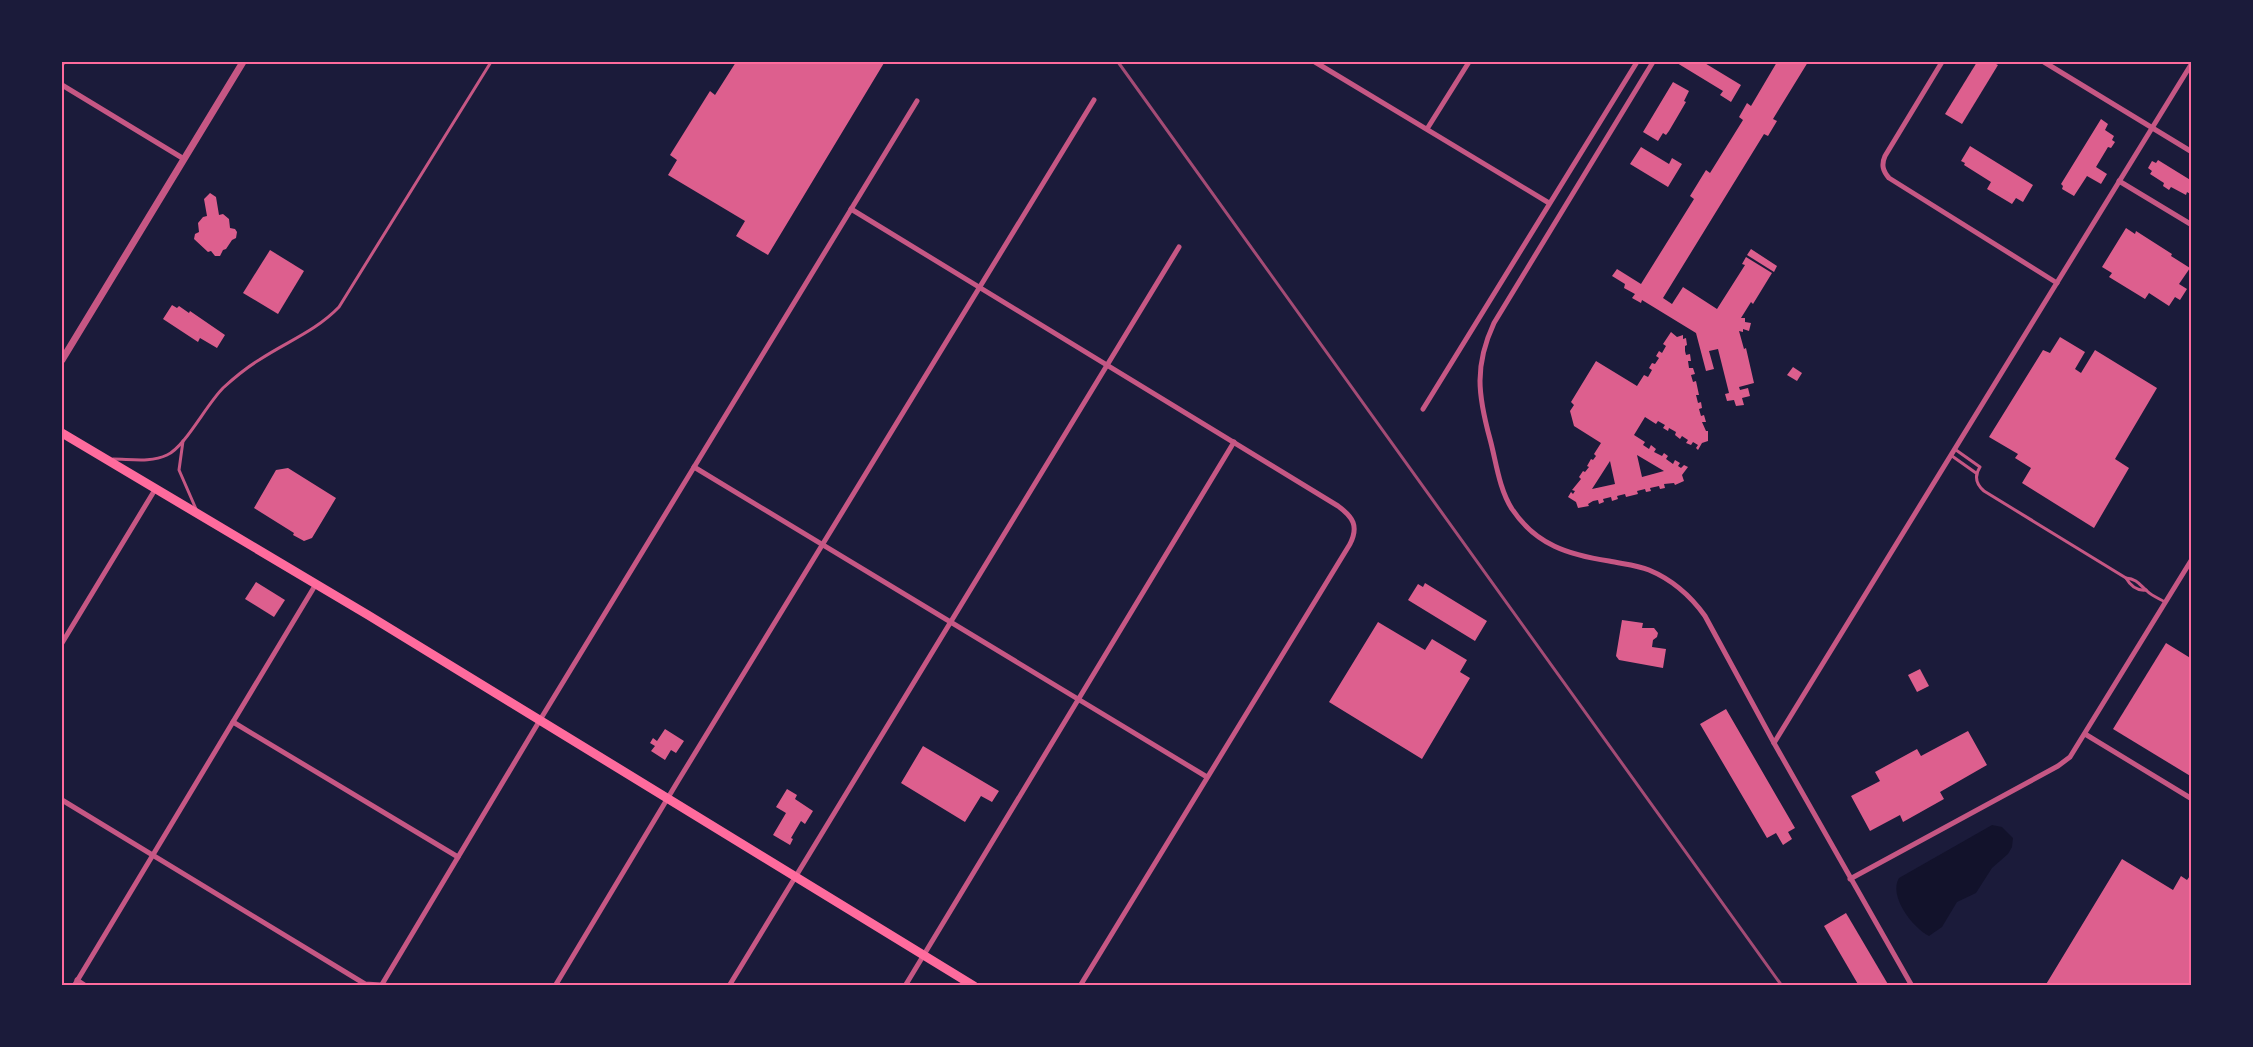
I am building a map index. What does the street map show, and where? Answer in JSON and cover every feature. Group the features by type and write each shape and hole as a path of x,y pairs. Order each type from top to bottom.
{"main road":[{"path":"62,433 316,584 974,986"}],"street":[{"path":"62,360 243,62"},
{"path":"1315,62 1549,203"},
{"path":"1427,129 1468,62"},
{"path":"1423,409 1637,62"},
{"path":"1653,62 1494,323 1487,339 1479,378 1482,410 1502,485 1519,519 1557,549 1581,557 1648,570 1675,584 1688,594 1705,616 1850,879 1912,986"},
{"path":"1942,62 1885,156 1882,167 1888,177 2056,283"},
{"path":"2044,62 2192,152"},
{"path":"1774,742 2192,63"},
{"path":"62,85 184,159"},
{"path":"555,986 667,798 1094,100"},
{"path":"381,985 917,101"},
{"path":"2119,181 2192,225"},
{"path":"851,209 1338,506 1352,517 1355,525 1354,536 1350,544 1080,986"},
{"path":"729,986 794,875 1179,247"},
{"path":"905,986 1234,442"},
{"path":"694,467 1207,777"},
{"path":"62,643 156,488"},
{"path":"1850,879 2058,766 2070,757 2192,559"},
{"path":"86,986 75,983 316,584"},
{"path":"233,722 458,857"},
{"path":"2085,734 2192,799"},
{"path":"62,801 365,984 397,986"}],"lane":[{"path":"105,459 144,460 168,455 183,441 214,397 237,375 260,359 316,328 339,308 491,62"},
{"path":"183,441 179,470 198,513"},
{"path":"1954,448 1980,467 1976,474 1978,485 1984,491 2126,578 2133,579 2165,602"},
{"path":"1950,455 1976,474"}],"shaded area":[{"path":"1992,825 2002,827 2013,838 2012,847 2008,854 1992,868 1976,893 1957,902 1942,927 1929,936 1916,926 1899,902 1896,885 1899,878"}],"building":[{"path":"736,62 884,63 768,255 736,236 745,221 668,175 677,160 670,155 710,91 715,95"},
{"path":"1703,62 1741,85 1731,102 1720,95 1723,91 1677,63"},
{"path":"1777,62 1808,62 1773,119 1777,121 1768,136 1764,134 1663,298 1672,304 1683,287 1717,309 1745,265 1742,264 1746,257 1772,273 1753,304 1751,302 1741,318 1751,323 1749,331 1743,329 1743,332 1739,331 1744,349 1746,348 1754,383 1739,387 1740,390 1748,388 1750,396 1742,398 1744,405 1736,406 1734,400 1727,401 1725,394 1729,393 1718,349 1709,351 1714,369 1706,371 1696,333 1642,300 1641,303 1632,298 1635,294 1624,288 1625,284 1612,276 1617,269 1641,284 1694,199 1690,196 1706,170 1710,173 1743,120 1739,117 1747,103 1751,106"},
{"path":"1977,62 1992,62 1998,65 1962,124 1945,114"},
{"path":"1673,82 1689,91 1684,101 1686,102 1669,131 1666,135 1663,133 1658,141 1643,132"},
{"path":"2101,119 2108,124 2105,130 2114,136 2112,140 2115,142 2111,148 2108,147 2096,167 2107,174 2101,184 2087,176 2074,196 2062,189 2061,184"},
{"path":"1970,146 2033,185 2023,202 2016,198 2012,204 1987,189 1991,182 1964,165 1965,163 1961,161"},
{"path":"1641,147 1669,164 1672,158 1682,164 1668,187 1630,164"},
{"path":"2158,160 2192,181 2192,195 2187,192 2186,195 2171,187 2169,190 2163,186 2164,183 2150,174 2152,171 2148,168 2152,161 2156,163"},
{"path":"210,193 216,197 219,215 223,214 229,219 230,228 237,232 236,238 220,256 215,256 211,251 208,252 194,239 195,234 199,232 198,223 207,216 204,199"},
{"path":"2126,228 2135,234 2136,231 2190,268 2179,284 2187,289 2180,300 2175,297 2169,306 2149,293 2145,299 2109,277 2112,273 2102,267"},
{"path":"1751,249 1777,266 1774,272 1747,255"},
{"path":"270,250 304,271 278,314 243,293"},
{"path":"172,305 177,308 179,306 189,313 190,311 225,335 217,348 200,338 198,342 163,319"},
{"path":"1671,332 1677,337 1683,335 1683,339 1686,338 1685,351 1686,355 1690,354 1689,368 1693,368 1695,374 1691,375 1693,382 1696,381 1699,395 1696,395 1698,403 1701,402 1702,408 1699,409 1706,422 1702,422 1708,431 1708,441 1702,443 1698,450 1696,448 1698,445 1693,442 1691,445 1686,443 1688,440 1682,436 1680,439 1675,435 1676,432 1663,428 1665,425 1658,421 1656,424 1645,417 1634,435 1645,442 1643,445 1649,449 1651,445 1656,449 1654,452 1662,456 1664,453 1668,456 1666,459 1673,464 1675,460 1680,463 1678,466 1681,468 1684,465 1688,467 1682,475 1684,481 1675,485 1674,483 1664,484 1665,488 1660,489 1659,486 1650,488 1651,491 1646,492 1645,489 1637,491 1638,494 1626,497 1625,494 1617,496 1618,499 1612,501 1611,497 1603,499 1604,502 1599,504 1598,500 1593,501 1588,504 1589,506 1578,508 1576,502 1568,497 1571,492 1573,494 1575,491 1572,490 1581,479 1579,477 1583,471 1585,472 1589,467 1587,466 1591,459 1593,460 1596,456 1594,454 1601,443 1574,426 1570,411 1574,405 1571,402 1596,361 1637,386 1644,375 1648,377 1652,370 1649,368 1659,358 1656,356 1659,351 1662,353 1666,346 1663,344","holes":["1637,455 1664,471 1642,477","1610,461 1615,484 1592,489"]},
{"path":"2060,337 2085,352 2075,369 2081,373 2095,350 2157,388 2115,459 2129,468 2094,528 2022,483 2031,468 2015,458 2018,454 1989,437 2043,350 2050,353"},
{"path":"1793,367 1802,373 1797,381 1787,375"},
{"path":"288,468 336,498 312,538 304,541 254,508 276,470"},
{"path":"256,582 285,600 274,617 245,599"},
{"path":"1425,583 1487,621 1475,641 1408,600 1418,584 1423,587"},
{"path":"1622,620 1643,623 1642,628 1654,628 1658,633 1653,640 1652,647 1666,649 1663,668 1619,660 1616,656"},
{"path":"1378,622 1425,650 1432,639 1467,660 1460,672 1470,678 1422,759 1329,702"},
{"path":"2166,643 2192,659 2192,777 2113,729"},
{"path":"1920,669 1929,686 1917,692 1908,675"},
{"path":"1726,709 1795,828 1788,832 1792,839 1783,845 1776,833 1767,838 1700,724"},
{"path":"665,729 684,741 676,753 671,750 665,760 651,751 655,746 650,743 653,738 657,741"},
{"path":"1968,731 1987,765 1940,792 1944,799 1903,822 1900,815 1870,831 1851,796 1880,781 1875,772 1917,749 1921,756"},
{"path":"923,746 999,791 992,802 981,796 965,822 901,783"},
{"path":"787,789 797,795 795,799 813,811 805,824 801,821 791,838 793,839 790,845 773,835 786,813 776,807"},
{"path":"2122,859 2173,890 2181,876 2187,880 2192,873 2192,986 2045,986"},
{"path":"1846,913 1889,986 1859,986 1824,926"}],"railway":[{"path":"1118,62 1782,986"}]}
